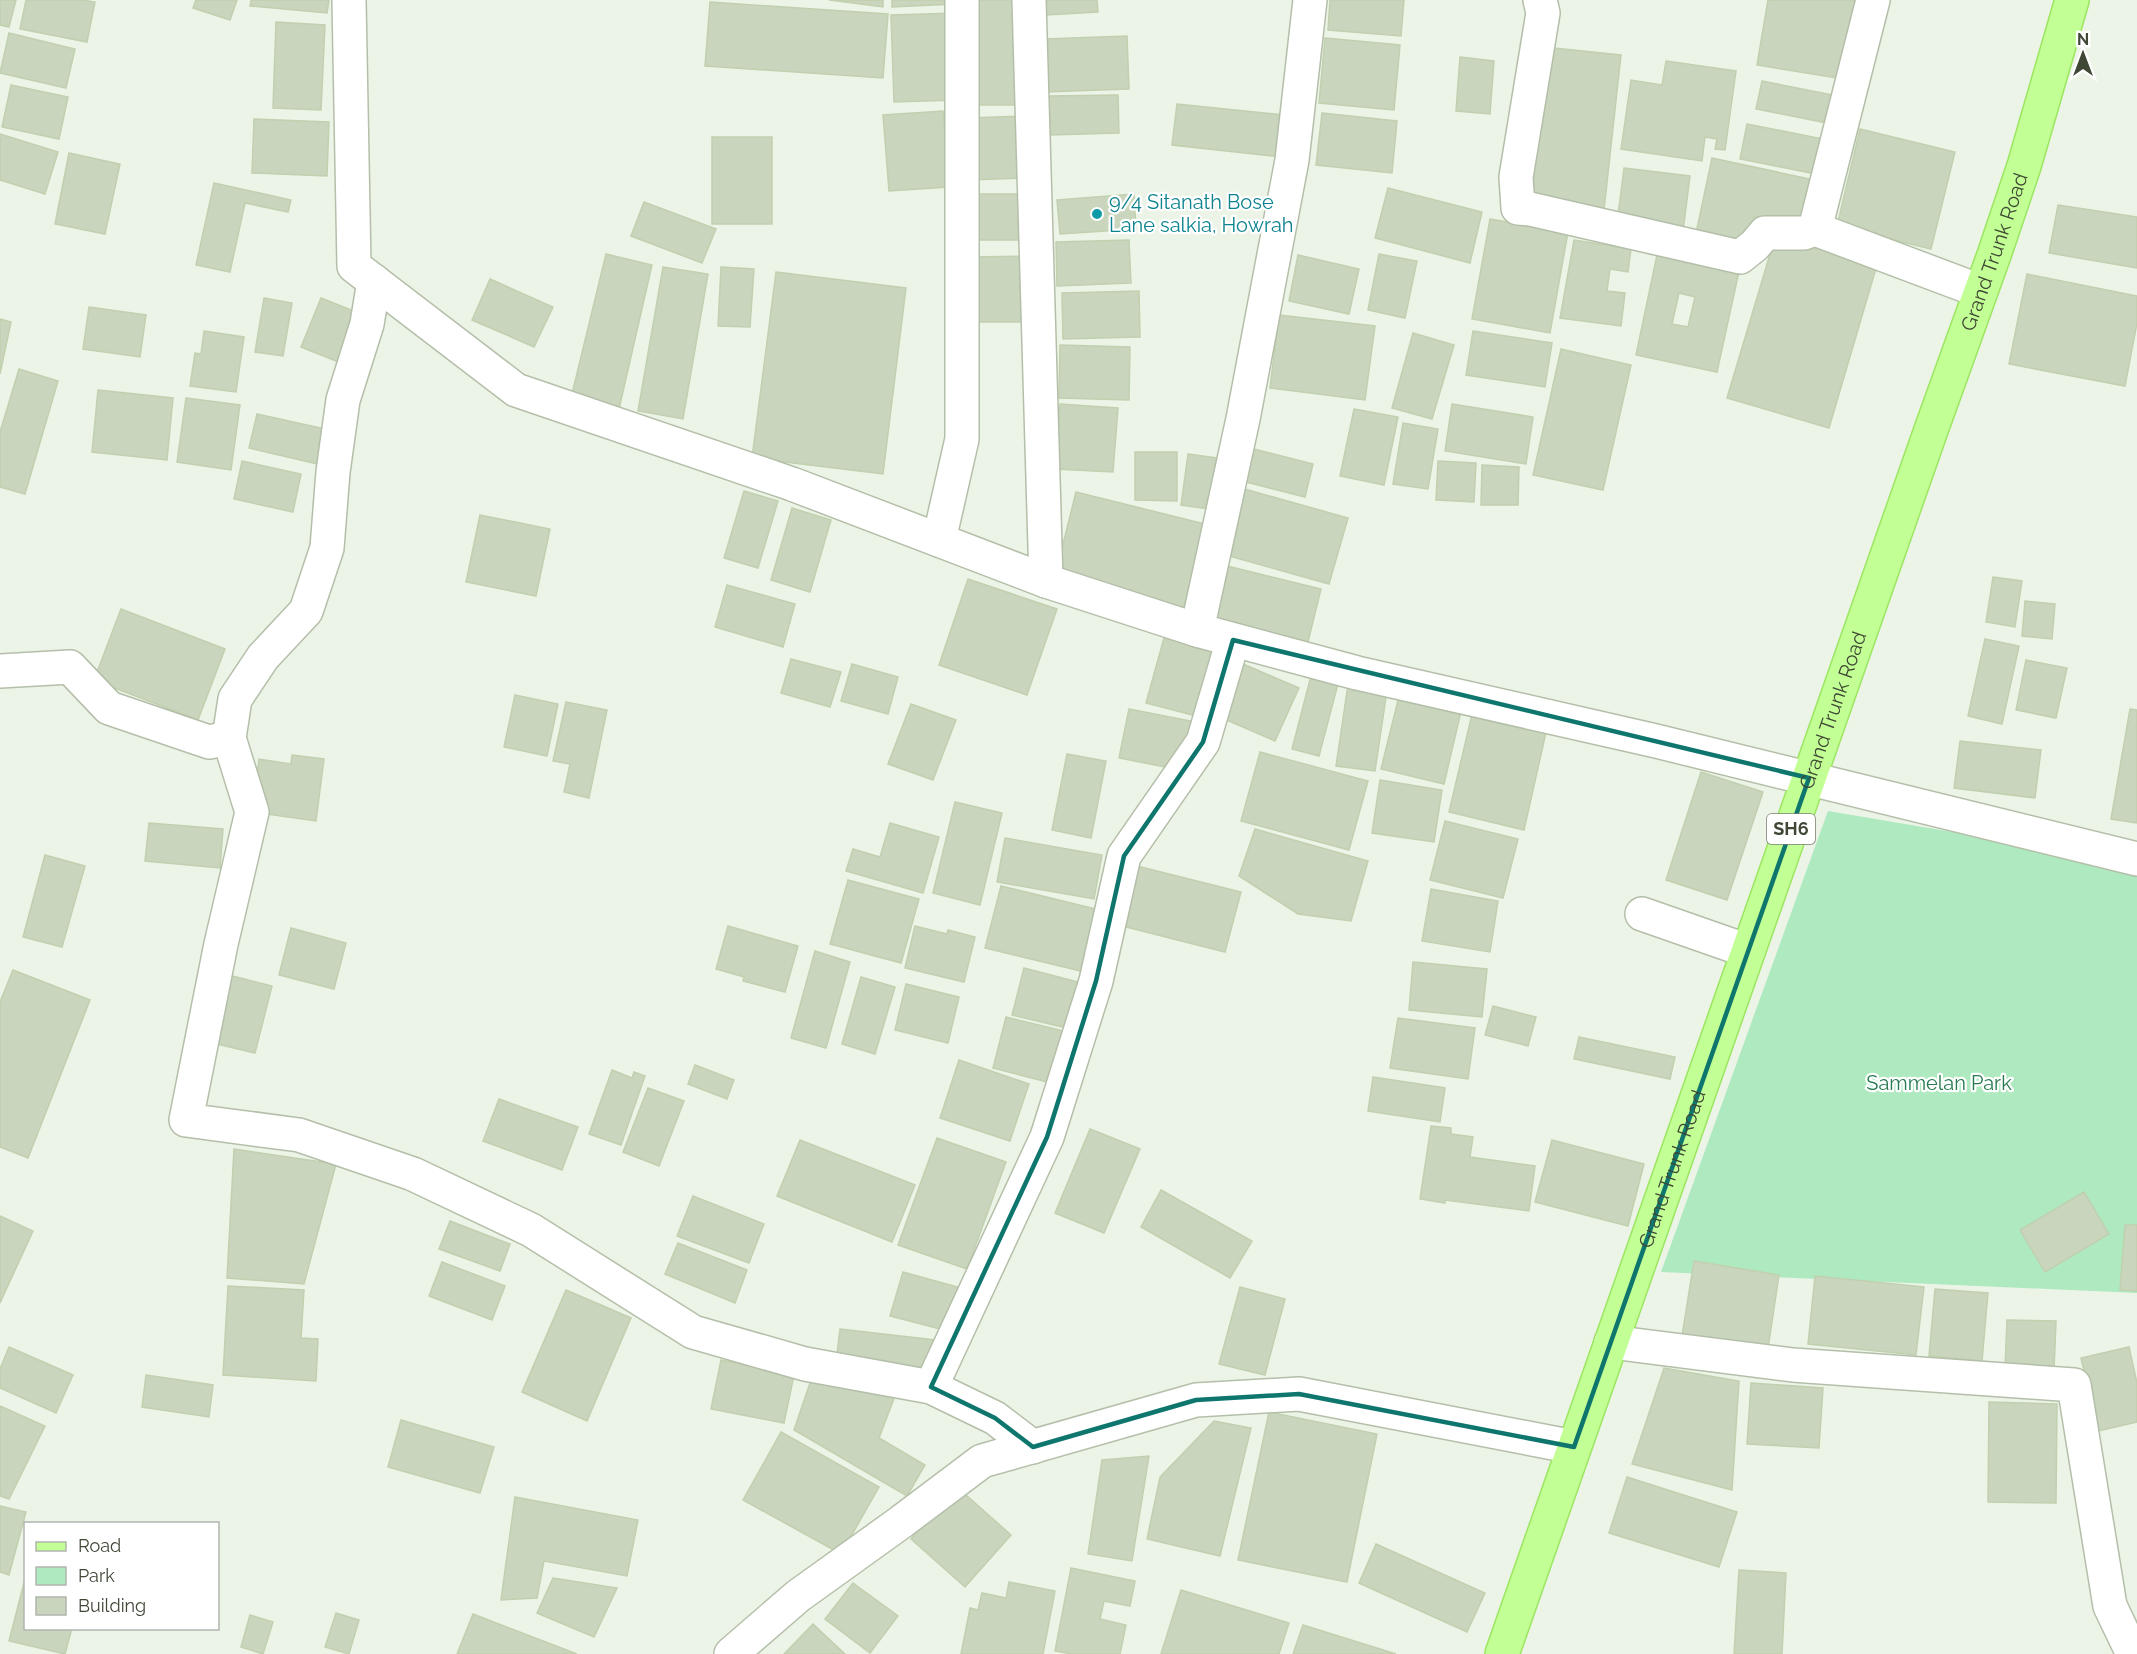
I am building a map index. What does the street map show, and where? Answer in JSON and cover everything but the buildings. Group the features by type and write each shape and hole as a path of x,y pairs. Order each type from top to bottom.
{"main road":[{"name":"Grand Trunk Road","path":"1502,1654 1994,255 2024,166 2072,0"}],"street":[{"path":"349,0 354,266 516,390 792,484 1046,581 1197,630 1358,673 1656,741 2137,859"},
{"path":"939,540 962,439 962,0"},
{"path":"1029,0 1046,581"},
{"path":"1197,630 1243,419 1292,160 1310,0"},
{"path":"1540,0 1543,14 1516,177 1518,208 1740,257 1765,233 1804,233 1815,228 1980,291"},
{"path":"1815,228 1873,0"},
{"path":"374,281 367,324 343,400 333,472 327,548 306,611 263,657 235,699 229,738 252,812 221,944 186,1120 299,1135 412,1174 531,1230 693,1332 805,1364 931,1386 995,1418 1033,1447"},
{"path":"931,1386 1047,1137 1096,981 1124,856 1203,742 1233,640"},
{"path":"0,671 70,667 109,708 209,742 229,738"},
{"path":"1642,914 1748,951"},
{"path":"1611,1342 1793,1365 2074,1385 2110,1606 2133,1654"},
{"path":"731,1654 798,1596 982,1461 1196,1400 1299,1394 1574,1448"}],"highlighted area":[{"path":"1233,640 1809,778 1574,1447 1299,1394 1196,1400 1033,1447 995,1418 931,1387 1047,1137 1096,981 1124,856 1203,742"}],"green space":[{"name":"Sammelan Park","path":"1828,811 2137,863 2137,1293 1661,1272"}],"place":[{"name":"9/4 Sitanath Bose Lane salkia, Howrah","path":"1097,214"}]}
